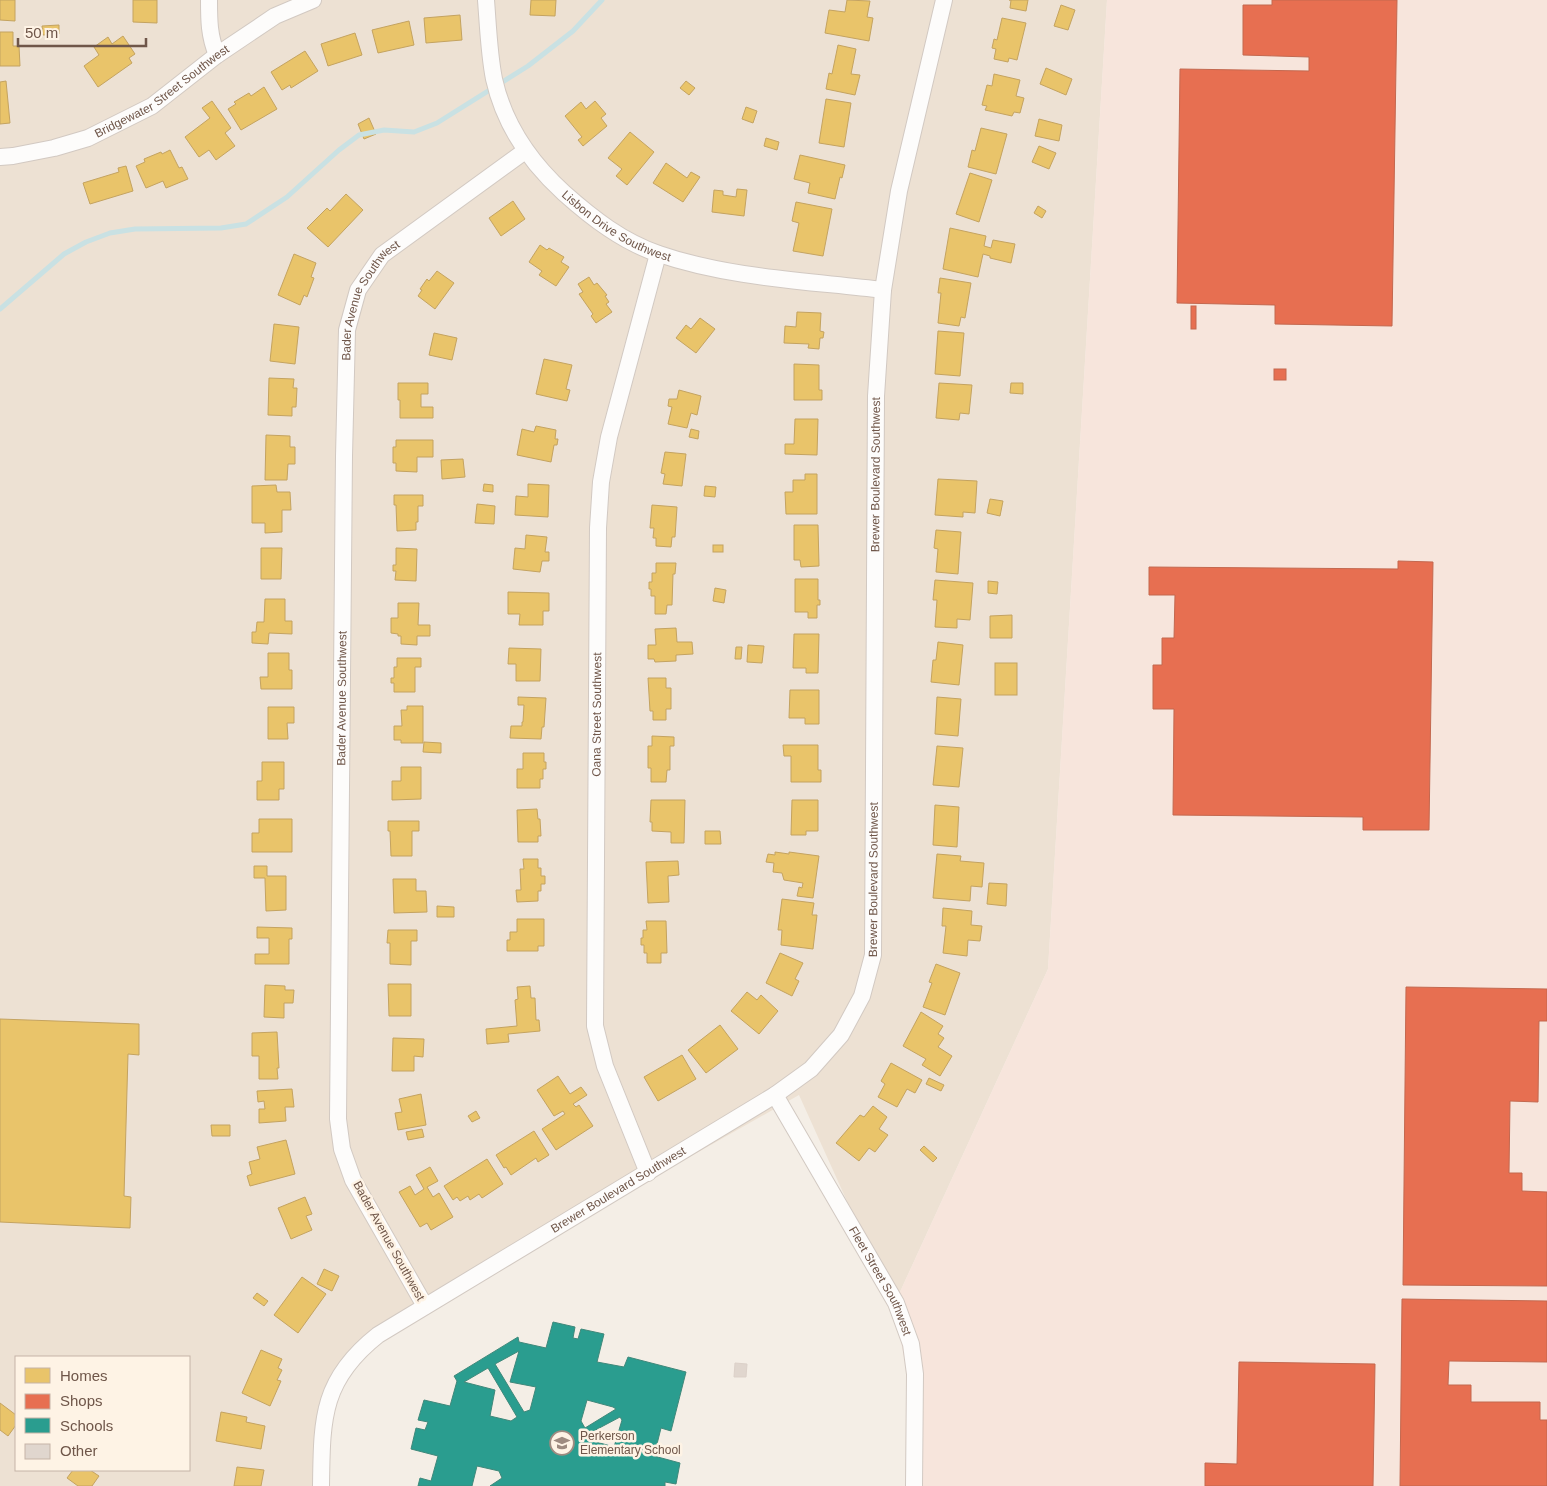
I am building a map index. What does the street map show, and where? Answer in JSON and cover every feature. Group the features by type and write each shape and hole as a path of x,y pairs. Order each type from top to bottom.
{"street":[{"path":"209,0 208,24 211,41 217,55"},
{"name":"Bridgewater Street Southwest","path":"0,157 54,148 88,138 152,106 217,55 275,16 313,0"},
{"name":"Lisbon Drive Southwest","path":"486,0 494,79 506,116 525,151 550,180 589,215 622,237 658,254 719,270 883,290"},
{"name":"Brewer Boulevard Southwest","path":"321,1486 322,1433 328,1400 341,1373 360,1349 378,1334 775,1095 811,1069 841,1035 862,996 873,955 876,396 883,290 899,191 944,0"},
{"name":"Bader Avenue Southwest","path":"425,1306 353,1180 342,1149 338,1119 347,330 358,290 382,255 525,151"},
{"name":"Oana Street Southwest","path":"648,1172 605,1066 595,1026 598,538 601,482 609,437 658,254"},
{"name":"Fleet Street Southwest","path":"775,1095 896,1303 912,1344 915,1374 914,1486"}],"shaded area":[{"path":"0,0 1107,0 1048,969 894,1305 799,1095 427,1306 332,1382 328,1486 0,1486"},
{"path":"1107,0 1547,0 1547,1486 915,1486 914,1409 894,1305 1048,969"}],"building: Homes":[{"path":"0,0 15,0 15,21 0,20"},
{"path":"133,0 157,0 157,23 133,22"},
{"path":"531,0 556,0 555,16 530,15"},
{"path":"847,0 870,1 867,17 873,18 869,41 825,33 829,10 845,12"},
{"path":"1011,0 1028,0 1026,11 1010,8"},
{"path":"1061,5 1075,10 1068,30 1054,26"},
{"path":"460,15 462,40 426,43 424,18"},
{"path":"1002,18 1026,23 1017,60 1009,58 1008,62 994,59 996,49 992,48 994,39 997,40"},
{"path":"409,21 414,45 378,53 372,30"},
{"path":"59,25 59,34 43,35 42,26"},
{"path":"0,32 13,32 13,46 19,46 20,66 0,66"},
{"path":"355,33 362,55 328,66 321,44"},
{"path":"123,36 135,54 129,58 132,63 98,87 84,66 99,55 94,47 108,37 112,44"},
{"path":"838,45 856,49 851,74 860,75 855,95 826,89 829,73 832,74"},
{"path":"305,51 318,71 291,88 290,85 282,90 271,72"},
{"path":"1046,68 1072,79 1066,95 1040,84"},
{"path":"994,74 1020,80 1016,96 1024,98 1020,113 1014,112 1012,116 985,110 987,106 982,105 987,85 992,86"},
{"path":"6,81 10,123 0,124 0,82"},
{"path":"686,81 695,88 689,95 680,88"},
{"path":"264,87 277,109 241,130 228,109 236,104 234,102 249,93 251,96"},
{"path":"826,99 851,103 844,147 819,143"},
{"path":"212,101 231,128 225,133 235,146 216,160 209,150 199,157 185,137 210,118 202,108"},
{"path":"595,101 606,114 601,118 607,126 583,146 578,140 582,137 565,116 581,102 586,109"},
{"path":"746,107 757,111 753,123 742,119"},
{"path":"369,118 376,134 364,139 358,124"},
{"path":"1039,119 1062,125 1059,141 1035,136"},
{"path":"981,128 1007,134 996,174 968,167 972,150 975,151"},
{"path":"630,132 654,152 627,185 616,176 622,169 608,158"},
{"path":"766,138 779,142 777,150 764,146"},
{"path":"1039,146 1056,153 1049,169 1032,162"},
{"path":"170,150 179,168 182,167 188,179 166,188 163,181 146,188 136,166 145,162 144,159"},
{"path":"800,155 845,165 835,199 808,193 810,183 794,179"},
{"path":"666,163 687,178 691,172 700,177 683,202 653,183"},
{"path":"126,166 133,191 90,204 83,183 119,172 118,168"},
{"path":"970,173 992,180 979,222 956,214"},
{"path":"737,189 747,190 744,216 712,212 714,190 723,191 723,195 736,197"},
{"path":"346,194 363,210 328,247 307,228 327,208 330,211"},
{"path":"513,201 525,219 501,236 489,218"},
{"path":"796,202 832,209 823,256 793,251 799,223 792,221"},
{"path":"1038,206 1046,211 1042,218 1034,213"},
{"path":"950,228 986,236 984,246 991,248 993,240 1015,244 1011,263 990,258 990,256 983,254 978,277 943,269"},
{"path":"540,245 564,257 561,262 569,267 556,286 539,275 542,271 529,262"},
{"path":"294,254 316,263 311,277 314,278 307,297 304,295 300,305 278,295"},
{"path":"437,271 454,283 435,309 418,296 422,290 420,289 427,279 429,281"},
{"path":"589,277 594,285 597,283 607,295 605,296 609,302 606,304 612,312 596,323 591,316 593,314 579,294 583,292 578,284"},
{"path":"940,278 971,283 965,318 961,317 959,326 938,323 941,293 938,293"},
{"path":"797,312 821,313 820,331 824,332 823,338 820,338 819,349 808,348 809,344 784,343 785,326 796,327"},
{"path":"700,318 715,329 696,353 676,338 686,325 691,329"},
{"path":"274,324 299,327 295,364 270,361"},
{"path":"938,331 964,333 960,376 935,374"},
{"path":"434,333 457,338 452,360 429,355"},
{"path":"544,359 572,365 566,389 570,390 567,401 536,394"},
{"path":"794,364 819,365 819,390 822,390 822,400 794,400"},
{"path":"269,378 294,379 293,388 297,388 296,407 292,407 292,416 268,415"},
{"path":"398,383 428,383 428,394 421,394 421,407 433,407 433,418 400,418"},
{"path":"939,383 972,385 969,414 960,413 959,420 936,418"},
{"path":"1011,383 1023,383 1023,394 1010,393"},
{"path":"679,390 701,396 697,415 691,413 687,428 668,424 672,407 668,406 669,399 677,399"},
{"path":"795,419 818,419 817,455 785,454 785,444 794,444"},
{"path":"536,426 556,430 555,439 558,439 557,445 554,445 551,462 517,455 522,429 534,432"},
{"path":"691,429 699,431 698,439 689,437"},
{"path":"266,435 290,436 290,447 295,447 295,464 288,464 287,480 265,480"},
{"path":"396,440 433,440 433,457 417,457 417,472 396,471 396,463 393,463 393,447 396,447"},
{"path":"665,452 686,454 682,486 663,484 665,474 661,473"},
{"path":"463,459 465,477 442,479 441,460"},
{"path":"805,474 817,474 817,514 786,514 785,492 793,492 793,480 805,480"},
{"path":"938,479 977,481 975,513 963,512 963,517 935,515"},
{"path":"484,484 493,485 493,492 483,491"},
{"path":"528,484 549,485 548,517 515,515 516,496 528,497"},
{"path":"276,485 277,492 290,492 291,510 282,510 282,532 265,533 265,523 252,523 252,486"},
{"path":"705,486 716,487 715,497 704,496"},
{"path":"394,495 423,495 423,506 418,506 416,530 397,531"},
{"path":"990,499 1003,501 1000,516 987,513"},
{"path":"477,504 495,506 494,524 475,523"},
{"path":"652,505 677,507 675,537 672,537 671,547 656,546 656,538 653,538 654,528 650,528"},
{"path":"794,525 818,525 819,566 801,567 800,560 794,560"},
{"path":"936,530 961,532 958,574 936,572 938,549 934,548"},
{"path":"526,535 547,537 545,552 549,552 549,561 542,561 540,572 513,569 515,548 525,549"},
{"path":"713,545 723,545 723,552 713,552"},
{"path":"261,548 282,548 281,579 261,579"},
{"path":"396,548 417,549 416,581 395,580 396,571 393,571 393,565 396,565"},
{"path":"656,563 676,563 675,574 673,574 672,605 667,605 666,614 655,614 655,596 651,596 651,589 649,589 649,582 652,582 652,573 656,573"},
{"path":"795,579 818,579 818,600 820,600 820,605 817,605 817,618 808,618 808,612 795,612"},
{"path":"935,580 973,583 970,620 957,619 957,628 935,627 937,600 933,600"},
{"path":"988,581 998,582 997,594 988,593"},
{"path":"715,588 726,590 724,603 713,601"},
{"path":"508,592 549,593 549,611 543,611 543,625 519,625 520,614 508,614"},
{"path":"265,599 285,599 285,621 292,621 292,634 269,633 268,644 252,643 252,632 256,632 257,622 264,622"},
{"path":"398,603 419,603 418,625 430,625 430,636 417,636 417,645 401,644 401,636 391,633 391,618 398,618"},
{"path":"1012,615 1012,638 990,638 990,616"},
{"path":"676,628 677,642 692,642 693,654 676,655 676,661 655,662 654,659 648,659 648,645 656,645 655,629"},
{"path":"794,634 819,634 818,673 806,673 806,668 793,668"},
{"path":"938,642 963,645 959,685 931,682 933,660 936,660"},
{"path":"748,645 764,646 762,663 747,662"},
{"path":"736,647 742,647 741,659 735,659"},
{"path":"509,648 541,649 540,681 516,681 516,664 508,664"},
{"path":"268,653 289,653 289,670 292,670 292,689 261,689 260,677 268,677"},
{"path":"397,658 421,658 421,667 415,667 415,692 394,692 394,683 391,683 391,678 394,678 394,667 397,667"},
{"path":"995,663 1017,663 1017,695 995,695"},
{"path":"648,678 666,678 666,688 671,688 671,709 666,709 666,720 653,720 653,711 650,711"},
{"path":"790,690 819,690 819,724 805,724 805,718 789,718"},
{"path":"518,697 546,698 544,727 542,727 541,739 510,738 511,726 522,726 523,722 524,705 518,705"},
{"path":"937,697 961,699 958,736 935,734"},
{"path":"407,706 423,706 423,743 401,743 401,740 394,740 394,726 402,726 401,710 407,710"},
{"path":"268,707 294,707 294,723 287,723 288,739 268,739"},
{"path":"652,736 674,737 674,746 670,746 670,770 667,770 666,782 651,782 651,768 648,768 648,746 652,746"},
{"path":"424,742 441,743 441,753 423,752"},
{"path":"783,745 818,745 818,770 821,770 821,782 791,782 791,756 784,756"},
{"path":"937,746 963,748 959,787 933,785"},
{"path":"523,753 544,753 546,769 543,769 543,779 540,779 540,788 517,788 517,769 523,769"},
{"path":"262,762 284,762 284,789 279,789 279,800 257,800 257,781 262,781"},
{"path":"401,767 421,767 421,799 392,800 392,781 401,781"},
{"path":"651,800 685,800 684,843 671,843 671,832 652,831 652,822 650,822"},
{"path":"792,800 818,800 818,831 806,831 806,835 791,835"},
{"path":"935,805 959,807 957,847 933,845"},
{"path":"537,809 538,819 540,819 541,836 538,836 538,842 518,842 517,810"},
{"path":"259,819 292,819 292,852 252,852 252,833 259,833"},
{"path":"388,821 419,821 419,831 412,831 412,856 391,856"},
{"path":"705,831 720,831 721,844 705,844"},
{"path":"775,852 819,856 813,898 797,896 799,887 802,888 803,883 784,880 782,873 773,872 774,863 766,862 768,854 775,855"},
{"path":"937,854 961,856 960,861 984,863 982,887 971,886 970,901 933,898"},
{"path":"523,859 538,859 538,868 541,868 541,876 545,876 545,884 541,884 541,891 538,891 538,901 517,902 516,890 521,890 520,869 524,869"},
{"path":"678,861 679,875 668,876 669,902 648,903 646,862"},
{"path":"254,866 267,866 267,876 286,876 286,910 266,911 265,878 254,878"},
{"path":"393,879 416,879 416,891 426,891 427,912 394,913"},
{"path":"989,883 1007,884 1006,906 987,904"},
{"path":"782,899 814,903 812,915 817,915 813,949 781,945 782,930 778,930"},
{"path":"437,906 454,907 454,917 437,917"},
{"path":"943,908 972,911 971,925 982,926 980,941 968,940 967,956 943,953 946,926 942,926"},
{"path":"517,919 544,919 544,946 538,946 538,951 507,951 507,940 510,940 510,932 517,932"},
{"path":"646,921 666,921 667,953 661,953 661,963 647,963 647,953 644,953 644,945 641,945 643,930 647,930"},
{"path":"257,927 292,928 292,939 289,939 289,964 255,964 255,954 269,954 269,938 257,938"},
{"path":"388,930 417,930 417,941 411,941 411,965 390,964 390,943 387,943"},
{"path":"780,953 803,963 795,979 799,981 792,996 766,983"},
{"path":"936,964 960,973 945,1015 923,1007 932,983 929,982"},
{"path":"388,984 411,984 411,1016 389,1016"},
{"path":"265,985 285,986 285,990 294,990 293,1003 284,1003 284,1018 264,1017"},
{"path":"530,986 531,998 535,998 536,1020 539,1020 540,1031 508,1034 509,1042 487,1044 486,1029 517,1026 515,1000 518,999 517,987"},
{"path":"747,992 757,1000 761,995 778,1011 759,1034 731,1011"},
{"path":"921,1012 943,1026 938,1034 944,1038 938,1047 952,1056 940,1076 922,1065 926,1059 903,1046"},
{"path":"0,1019 139,1024 139,1055 128,1054 124,1196 131,1197 130,1228 0,1222"},
{"path":"720,1025 738,1049 706,1073 688,1050"},
{"path":"277,1032 278,1079 259,1079 259,1056 252,1056 252,1033"},
{"path":"393,1038 424,1039 423,1057 414,1056 414,1071 392,1071"},
{"path":"682,1055 696,1079 658,1101 644,1077"},
{"path":"891,1063 922,1080 915,1093 907,1089 897,1107 878,1097 885,1084 881,1081"},
{"path":"558,1076 570,1094 581,1087 587,1095 573,1104 576,1107 579,1105 593,1126 556,1150 542,1129 565,1114 563,1111 554,1116 537,1090"},
{"path":"929,1078 944,1085 941,1091 926,1084"},
{"path":"292,1089 294,1107 285,1107 286,1121 259,1123 259,1109 265,1109 264,1101 258,1102 257,1091"},
{"path":"421,1094 426,1125 398,1130 395,1113 402,1112 399,1099"},
{"path":"873,1106 887,1117 879,1129 888,1135 875,1152 869,1148 859,1161 836,1143 860,1115 864,1117"},
{"path":"476,1111 480,1118 472,1122 468,1116"},
{"path":"211,1125 230,1125 230,1136 212,1136"},
{"path":"422,1129 424,1137 408,1140 406,1132"},
{"path":"534,1131 549,1155 538,1162 536,1158 511,1175 496,1155"},
{"path":"286,1140 295,1174 250,1186 247,1176 252,1174 249,1162 260,1159 257,1147"},
{"path":"924,1146 937,1158 933,1162 920,1150"},
{"path":"487,1159 503,1184 482,1198 479,1194 470,1200 468,1196 460,1201 457,1197 453,1200 444,1186"},
{"path":"430,1167 438,1181 427,1187 433,1197 439,1193 453,1217 431,1230 427,1223 420,1227 399,1192 410,1186 415,1195 424,1189 416,1175"},
{"path":"305,1197 312,1214 306,1216 312,1230 291,1239 278,1208"},
{"path":"324,1269 339,1276 332,1291 317,1284"},
{"path":"302,1277 326,1294 298,1333 274,1315"},
{"path":"257,1293 268,1301 264,1306 253,1298"},
{"path":"261,1350 282,1359 278,1368 282,1370 277,1380 281,1381 270,1406 242,1393"},
{"path":"0,1403 15,1414 15,1426 8,1436 0,1430"},
{"path":"221,1412 247,1417 246,1422 265,1426 261,1449 216,1441"},
{"path":"237,1467 264,1470 261,1486 234,1486"},
{"path":"72,1471 92,1471 99,1476 92,1486 78,1486 67,1478"}],"building: Shops":[{"path":"1272,0 1397,0 1392,326 1275,324 1275,305 1177,303 1180,69 1309,71 1309,57 1243,55 1243,5 1272,5"},
{"path":"1191,306 1196,306 1196,329 1191,329"},
{"path":"1274,369 1286,369 1286,380 1274,380"},
{"path":"1398,561 1433,562 1429,830 1363,830 1363,817 1173,815 1174,709 1153,709 1153,665 1162,665 1162,638 1174,638 1175,595 1149,595 1149,567 1398,569"},
{"path":"1406,987 1547,989 1547,1021 1539,1021 1538,1102 1510,1101 1509,1173 1522,1173 1522,1191 1547,1192 1547,1286 1403,1285"},
{"path":"1402,1299 1547,1301 1547,1362 1449,1361 1448,1385 1471,1385 1471,1402 1540,1402 1540,1420 1547,1420 1547,1486 1400,1486"},
{"path":"1239,1362 1375,1364 1373,1486 1205,1486 1205,1463 1237,1464"}],"building: Schools":[{"path":"553,1322 575,1327 573,1338 578,1339 581,1329 604,1334 597,1362 624,1367 628,1357 686,1372 671,1431 661,1428 654,1456 680,1463 676,1484 665,1482 665,1486 490,1486 502,1478 499,1471 477,1466 472,1486 418,1486 420,1478 431,1481 438,1456 411,1449 416,1428 425,1430 428,1422 418,1420 424,1400 450,1406 457,1381 454,1376 518,1337 519,1342 546,1348","holes":["519,1351 510,1382 536,1387 530,1410 524,1412 495,1364","488,1368 517,1417 511,1421 490,1416 495,1390 464,1382","587,1400 616,1409 585,1428 581,1421","620,1417 622,1420 614,1447 593,1441 588,1434"]}],"building: Other":[{"path":"735,1363 747,1364 746,1377 734,1377"}],"waterway":[{"path":"0,309 64,254 86,242 110,233 135,229 221,228 246,224 287,197 339,150 359,135 384,130 414,132 437,123 528,66 573,31 602,0"}],"place":[{"name":"Perkerson Elementary School","path":"562,1443"}]}
